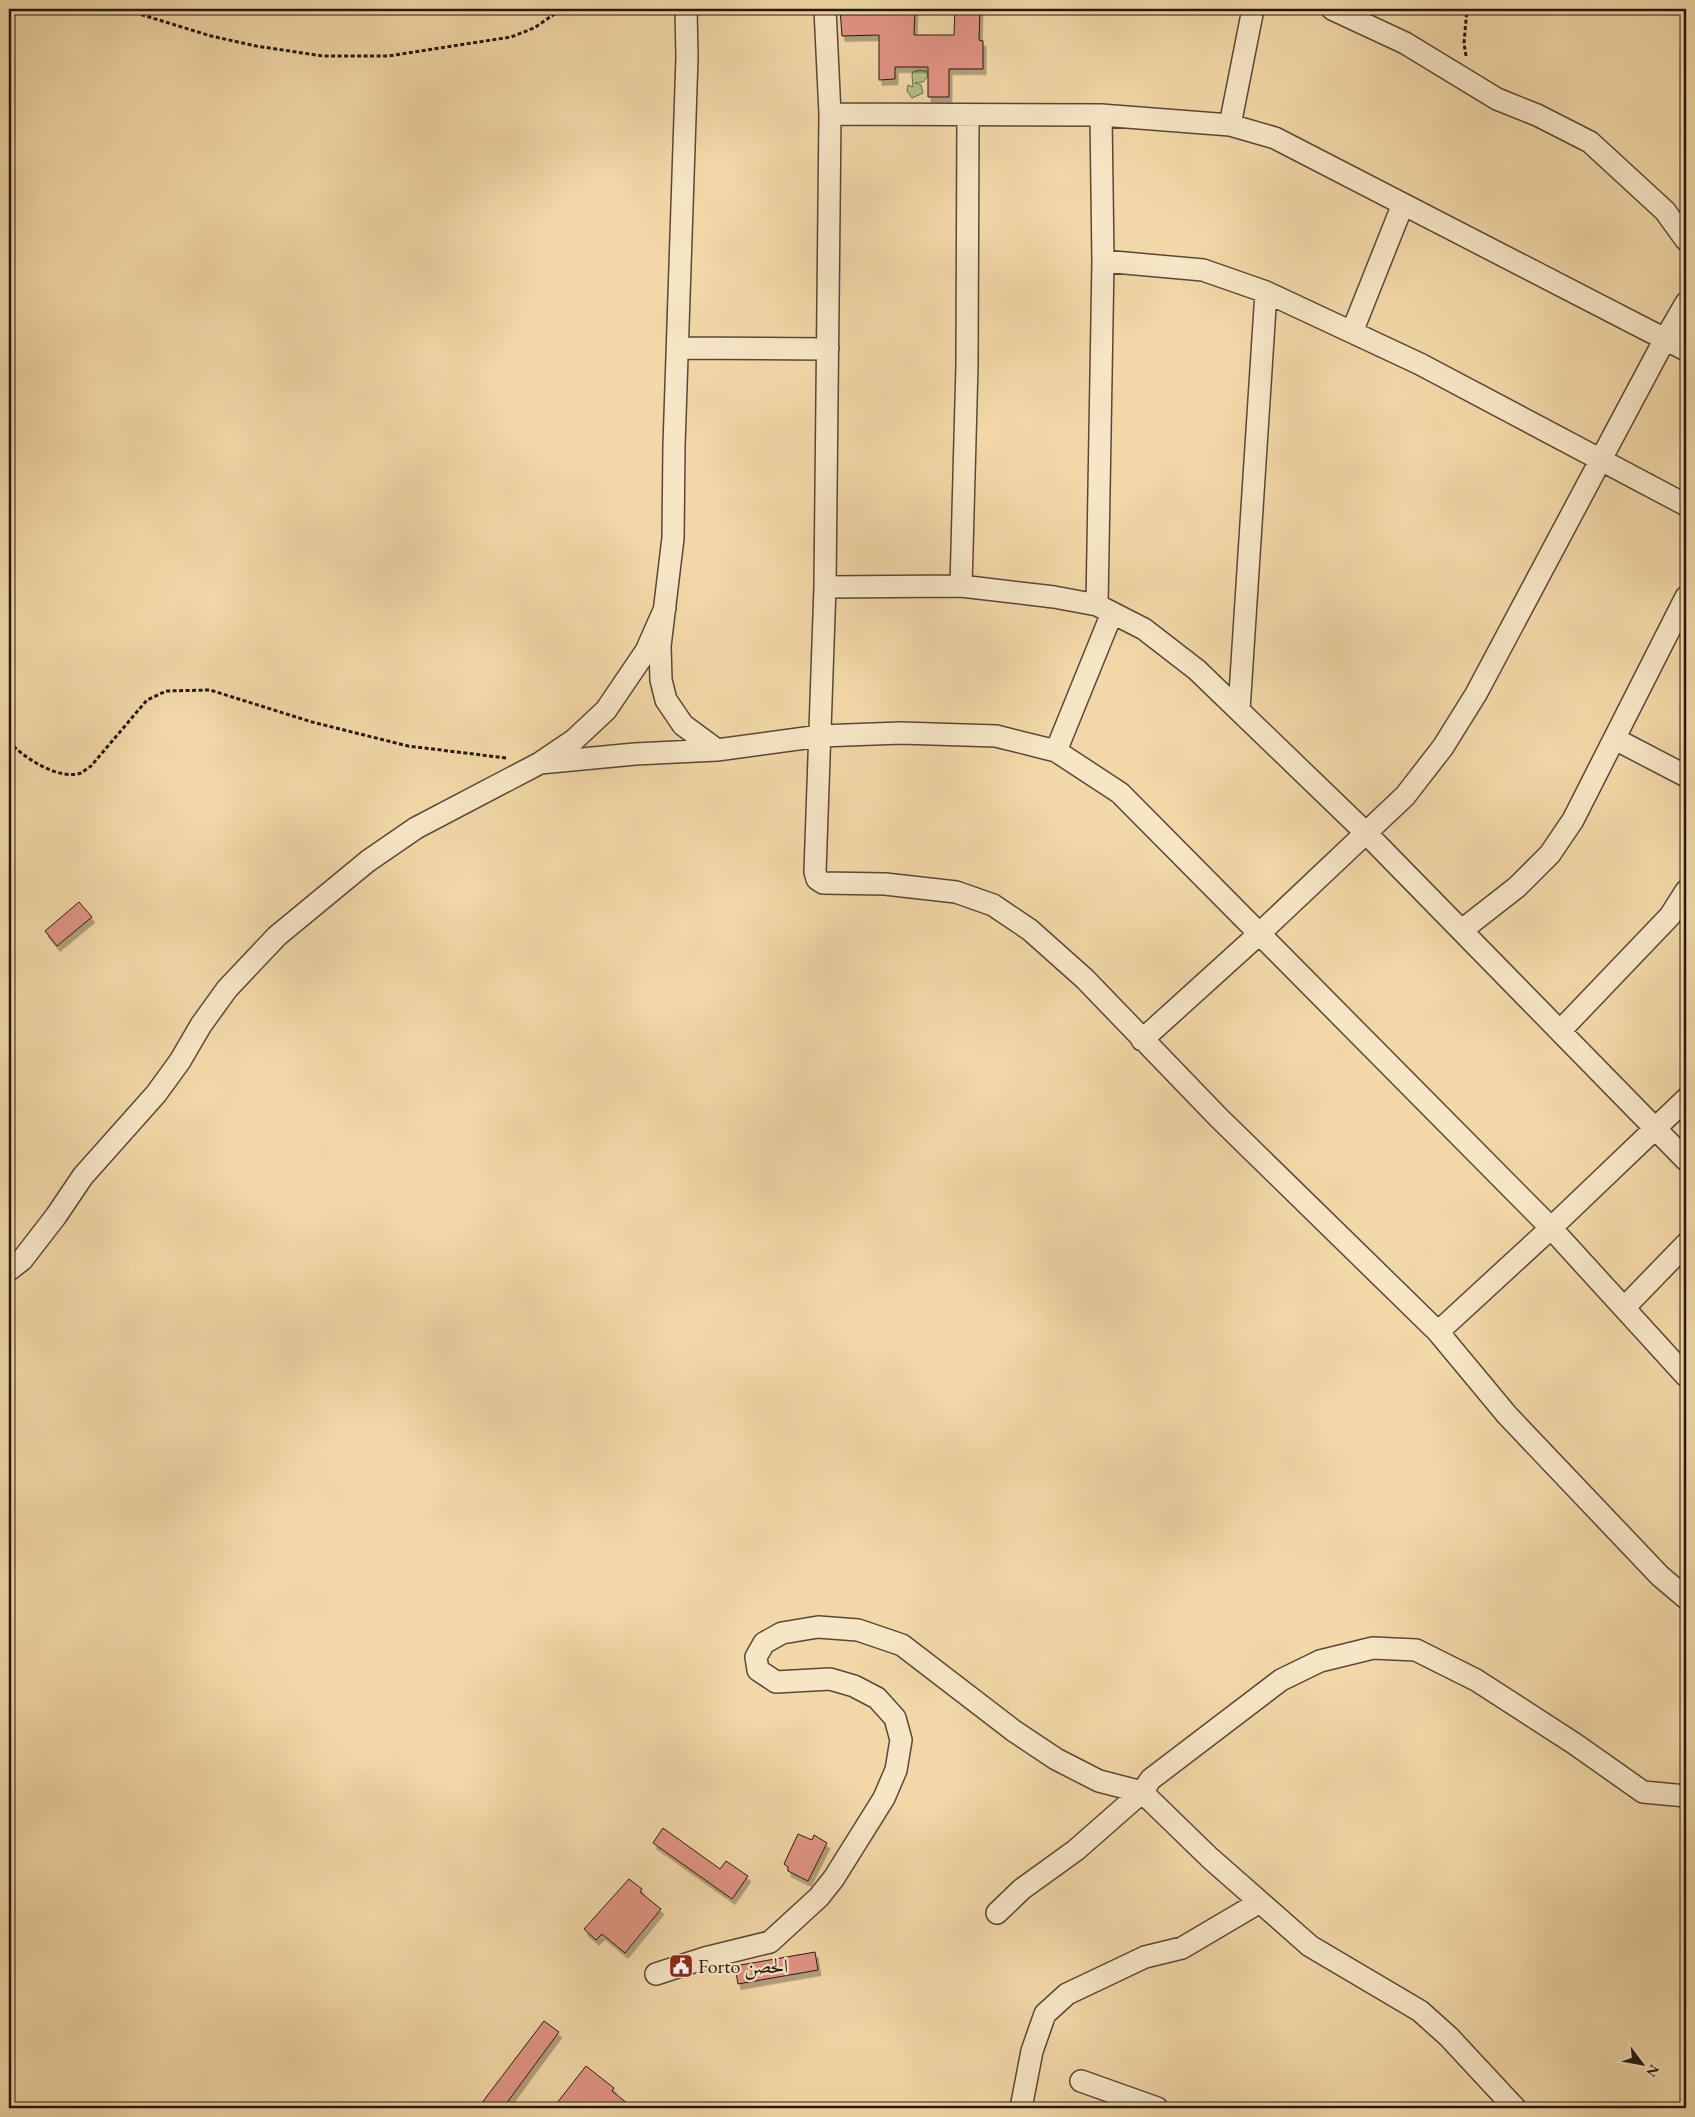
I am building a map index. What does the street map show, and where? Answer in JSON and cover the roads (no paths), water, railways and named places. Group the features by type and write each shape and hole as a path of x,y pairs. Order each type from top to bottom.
{"street":[{"path":"686,9 687,58 673,538 660,646 661,680 666,700 683,724 717,750"},
{"path":"825,9 830,114 828,349 825,587 817,879 823,883 885,884 956,892 993,905 1030,930 1085,979 1142,1040 1438,1332 1507,1415 1660,1576 1686,1598"},
{"path":"1230,125 1253,9"},
{"path":"1332,9 1405,43 1497,99 1538,115 1590,142 1665,211 1686,240"},
{"path":"830,114 1101,115 1230,125 1275,138 1686,350"},
{"path":"960,586 967,365 968,115"},
{"path":"1056,751 1104,609 1101,115"},
{"path":"1352,332 1403,204"},
{"path":"1103,261 1203,270 1266,292 1420,364 1686,505"},
{"path":"1239,710 1266,292"},
{"path":"1142,1040 1259,934 1405,796 1443,747 1476,694 1686,303"},
{"path":"678,348 828,349"},
{"path":"825,587 960,586 1054,596 1104,609 1144,629 1197,670 1366,832 1686,1160"},
{"path":"1462,930 1517,887 1550,854 1573,820 1686,597"},
{"path":"9,1270 22,1260 56,1216 83,1176 156,1094 180,1061 201,1025 227,990 277,936 368,861 416,828 540,763 574,740 606,710 646,651 664,608"},
{"path":"540,763 636,754 717,750 820,736 901,732 996,736 1056,751 1120,793 1551,1228 1686,1376"},
{"path":"1615,738 1686,776"},
{"path":"1561,1030 1670,916 1686,891"},
{"path":"1438,1332 1551,1228 1686,1099"},
{"path":"1624,1308 1686,1244"},
{"path":"656,1974 705,1958 770,1942 819,1897 834,1878 884,1798 896,1770 901,1740 895,1718 877,1698 854,1686 830,1679 776,1682 758,1670 756,1657 764,1643 782,1633 818,1627 858,1630 902,1646 1056,1759 1099,1781 1142,1792 1210,1858 1310,1946 1420,2011 1449,2037 1515,2108"},
{"path":"997,1913 1022,1889 1076,1850 1142,1792 1150,1778 1281,1680 1320,1662 1373,1648 1416,1650 1476,1680 1575,1744 1643,1792 1686,1796"},
{"path":"1021,2108 1032,2051 1045,2014 1067,1994 1145,1957 1182,1948 1260,1902"},
{"path":"1081,2081 1157,2108"}],"place":[{"name":"Forto الحصن","path":"681,1966"}]}
